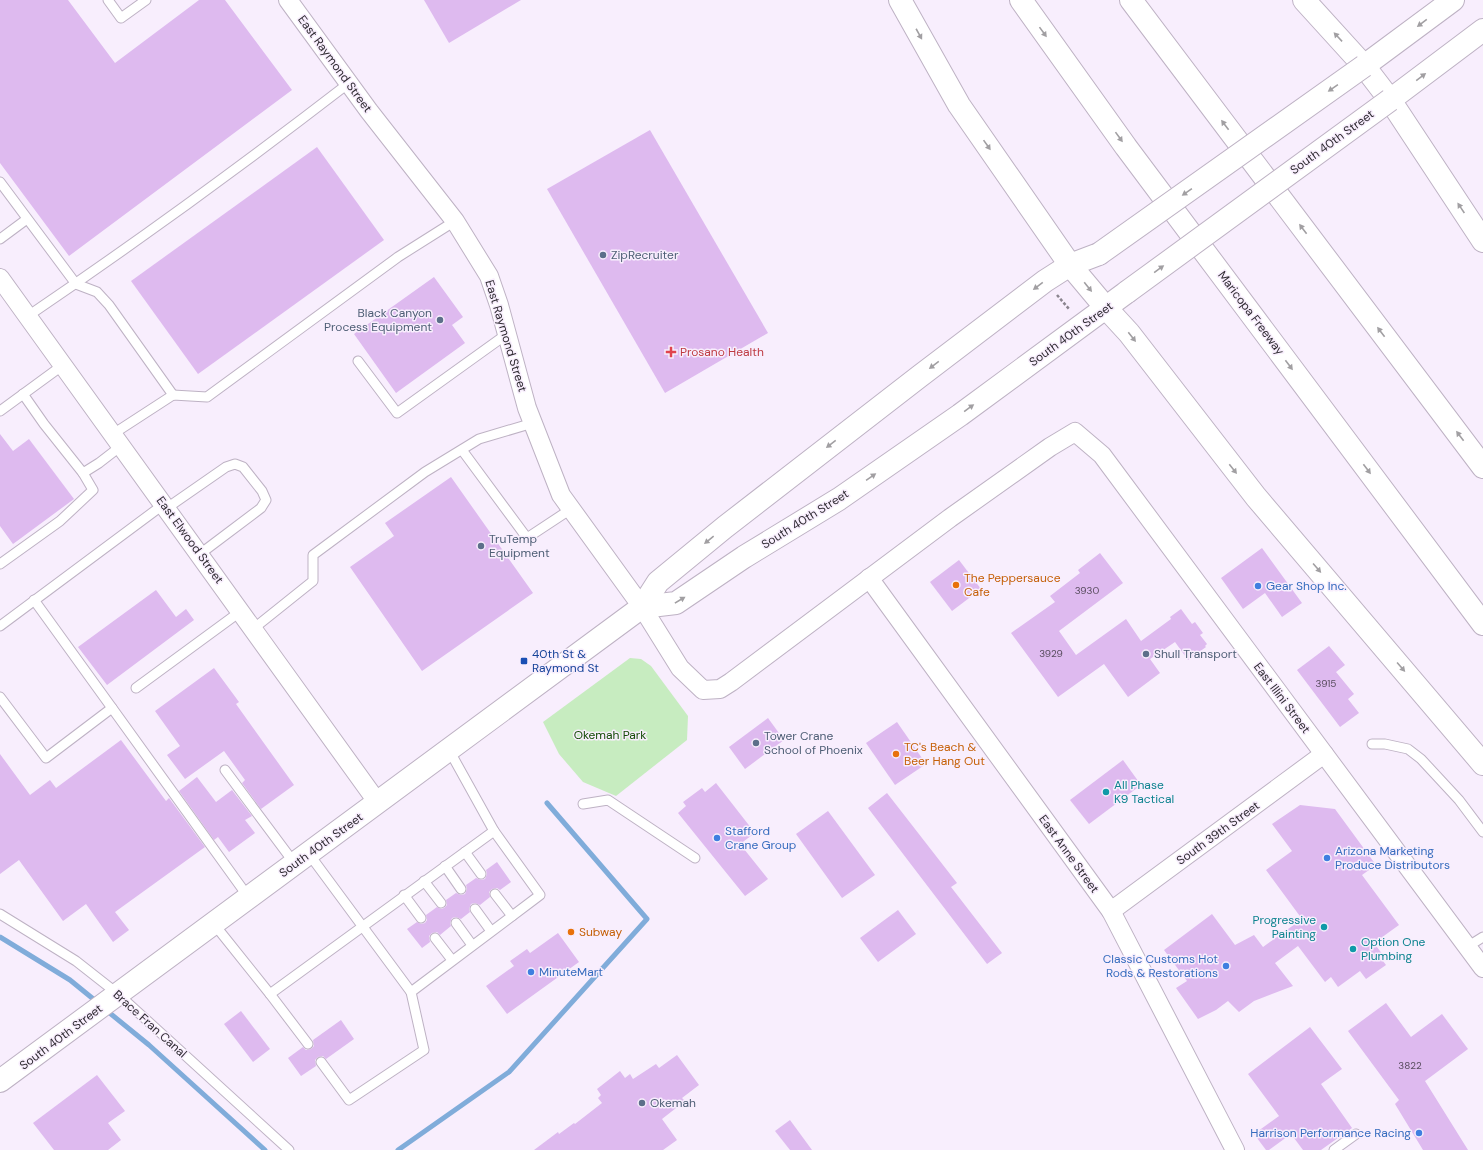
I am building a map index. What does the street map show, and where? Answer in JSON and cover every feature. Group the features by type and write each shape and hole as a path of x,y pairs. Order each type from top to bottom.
{"main road":[{"path":"900,0 959,105 1070,265 1129,333 1256,497 1483,764"},
{"name":"Maricopa Freeway","path":"1020,0 1126,147 1483,624"},
{"path":"1131,0 1483,467"},
{"path":"1304,0 1364,66 1390,100 1483,241"},
{"name":"South 40th Street","path":"0,1081 642,607 658,582 926,371 1045,281 1070,265 1099,254 1364,66 1453,0"},
{"name":"South 40th Street","path":"642,607 676,603 744,557 839,499 960,415 1390,100 1483,30"}],"street":[{"name":"East Raymond Street","path":"288,0 349,83 455,221 488,276 507,334 527,408 561,495 642,607"},
{"name":"East Elwood Street","path":"0,278 378,803"},
{"name":"East Illini Street","path":"869,578 1050,447 1075,432 1102,455 1483,968"},
{"path":"642,607 680,668 693,682 703,690 720,689 869,578"},
{"name":"East Anne Street","path":"869,578 1111,911 1235,1150"},
{"name":"South 39th Street","path":"1111,911 1324,754"}],"lane":[{"path":"108,0 121,18 146,0"},
{"path":"28,316 76,284 280,136 349,83"},
{"path":"0,182 76,284 97,292 109,305 173,395"},
{"path":"0,239 27,219"},
{"path":"83,473 99,463 117,440 173,395 207,397 398,257 455,221"},
{"path":"358,361 397,413 507,334"},
{"path":"0,411 63,365"},
{"path":"0,564 60,521 93,490 83,473 44,424 23,394"},
{"path":"253,629 314,581 313,555 425,472 479,440 533,423"},
{"path":"462,450 527,538 571,509"},
{"path":"0,626 165,506 226,467 235,464 244,467 262,491 266,500 261,508 200,554"},
{"path":"34,600 249,898"},
{"path":"136,688 241,611"},
{"path":"0,697 46,758 112,708"},
{"path":"1372,744 1385,744 1408,749 1421,759 1459,800 1483,832"},
{"path":"410,992 540,895 494,831 449,750"},
{"path":"225,770 362,926 410,992 424,1050 349,1100 321,1062"},
{"path":"583,804 608,800 695,858"},
{"path":"270,994 404,895 494,831"},
{"path":"465,852 481,874"},
{"path":"445,866 461,889"},
{"path":"424,881 442,903"},
{"path":"495,894 512,916"},
{"path":"404,895 421,918"},
{"path":"475,909 491,931"},
{"name":"Brace Fran Canal","path":"0,914 76,961 117,995 289,1150"},
{"path":"456,923 472,945"},
{"path":"214,924 308,1044"},
{"path":"1467,947 1483,937"},
{"path":"435,938 452,960"},
{"path":"1334,1150 1356,1134"}],"path":[{"path":"1056,295 1069,309"}],"green space":[{"name":"Okemah Park","path":"630,658 641,659 651,666 688,716 687,740 616,796 583,782 559,754 543,722"}],"building":[{"path":"0,0 68,0 115,63 199,0 225,0 292,90 69,256 0,163"},
{"path":"424,0 521,0 449,43"},
{"path":"650,130 768,333 665,393 547,189"},
{"path":"317,147 384,240 198,374 131,281"},
{"path":"434,277 463,317 452,325 465,343 396,393 354,334"},
{"path":"0,434 13,451 29,439 74,499 13,544 0,526"},
{"path":"451,477 533,593 422,671 350,567 394,536 385,523"},
{"name":"Gear Shop Inc.","path":"1262,548 1302,603 1282,617 1265,593 1243,609 1221,578"},
{"path":"1100,553 1123,583 1059,631 1076,655 1126,619 1141,641 1171,619 1170,617 1181,609 1192,624 1195,622 1203,633 1200,635 1207,644 1205,646 1206,647 1188,660 1175,642 1150,659 1160,673 1128,697 1104,664 1058,697 1011,633 1055,602 1050,596 1080,573 1078,570"},
{"name":"The Peppersauce Cafe","path":"959,560 981,589 952,611 930,582"},
{"path":"156,590 176,617 186,609 194,620 107,685 78,647"},
{"path":"1329,646 1345,665 1336,672 1354,694 1348,699 1359,713 1340,727 1297,670"},
{"path":"214,668 239,702 236,704 294,785 261,809 242,783 245,780 224,751 185,779 167,755 180,746 155,711"},
{"name":"Tower Crane School of Phoenix","path":"768,718 784,740 745,769 729,747"},
{"name":"TC's Beach & Beer Hang Out","path":"897,722 926,764 895,785 866,743"},
{"path":"121,740 166,801 169,798 205,847 115,912 129,930 113,942 86,904 63,921 19,860 0,874 0,754 30,795 50,780 56,788"},
{"name":"All Phase K9 Tactical","path":"1123,760 1141,785 1089,824 1070,800"},
{"path":"197,777 216,802 232,790 252,816 245,820 255,833 229,852 218,837 214,840 179,791"},
{"name":"Stafford Crane Group","path":"716,783 755,833 740,844 768,879 745,896 678,813 686,806 683,802 702,788 705,792"},
{"path":"887,793 957,883 951,887 1002,953 987,964 868,808"},
{"path":"1300,805 1335,809 1376,865 1362,875 1399,925 1374,943 1383,955 1380,957 1386,965 1366,979 1360,971 1338,987 1331,977 1325,982 1298,946 1275,963 1293,986 1254,1001 1239,1012 1228,1001 1216,1010 1198,1019 1176,988 1187,981 1164,950 1212,914 1235,945 1254,935 1263,947 1302,919 1266,870 1292,851 1272,824"},
{"path":"828,811 875,875 842,898 796,834"},
{"path":"497,862 511,882 500,890 497,888 492,889 489,892 490,897 480,905 475,903 471,904 469,909 470,912 461,919 456,917 452,918 450,923 451,926 440,935 437,932 432,933 429,936 430,942 422,948 407,929 417,922 421,924 425,923 427,920 426,915 437,907 441,909 444,908 447,905 446,900 456,893 461,895 465,894 467,889 466,885 476,878 481,880 485,879 487,874 486,870"},
{"path":"898,910 916,934 878,962 860,938"},
{"path":"558,933 579,962 507,1014 486,986 514,966 510,961 527,949 530,953"},
{"path":"1386,1003 1411,1037 1442,1014 1468,1049 1425,1081 1468,1150 1423,1150 1395,1104 1399,1100 1348,1031"},
{"path":"241,1011 270,1049 253,1062 224,1024"},
{"path":"341,1020 354,1039 326,1059 323,1056 318,1057 315,1060 316,1066 301,1076 288,1058 303,1047 306,1050 311,1049 314,1046 313,1040"},
{"path":"1310,1027 1342,1069 1321,1084 1352,1128 1321,1150 1303,1150 1291,1134 1269,1150 1266,1150 1254,1134 1279,1116 1248,1074"},
{"name":"Okemah","path":"677,1055 699,1085 682,1098 685,1101 662,1119 677,1140 663,1150 534,1150 558,1132 559,1134 574,1123 575,1124 602,1103 598,1098 601,1095 597,1089 620,1071 625,1078 630,1074 633,1079 656,1064 659,1068"},
{"path":"97,1075 125,1111 108,1123 121,1140 108,1150 54,1150 33,1123"},
{"path":"790,1120 812,1150 790,1150 775,1131"}],"waterway":[{"path":"398,1150 509,1072 647,919 547,803"},
{"path":"0,937 70,980 97,1002"},
{"path":"106,1010 149,1045 265,1150"}],"place":[{"name":"ZipRecruiter","path":"603,255"},
{"name":"Black Canyon Process Equipment","path":"440,320"},
{"name":"Prosano Health","path":"671,352"},
{"name":"TruTemp Equipment","path":"481,546"},
{"name":"The Peppersauce Cafe","path":"956,585"},
{"name":"Gear Shop Inc.","path":"1258,586"},
{"name":"Shull Transport","path":"1146,654"},
{"name":"40th St & Raymond St","path":"524,661"},
{"name":"Tower Crane School of Phoenix","path":"756,743"},
{"name":"TC's Beach & Beer Hang Out","path":"896,754"},
{"name":"All Phase K9 Tactical","path":"1106,792"},
{"name":"Stafford Crane Group","path":"717,838"},
{"name":"Arizona Marketing Produce Distributors","path":"1327,858"},
{"name":"Progressive Painting","path":"1324,927"},
{"name":"Subway","path":"571,932"},
{"name":"Option One Plumbing","path":"1353,949"},
{"name":"Classic Customs Hot Rods & Restorations","path":"1226,966"},
{"name":"MinuteMart","path":"531,972"},
{"name":"Okemah","path":"642,1103"},
{"name":"Harrison Performance Racing","path":"1419,1133"}]}
